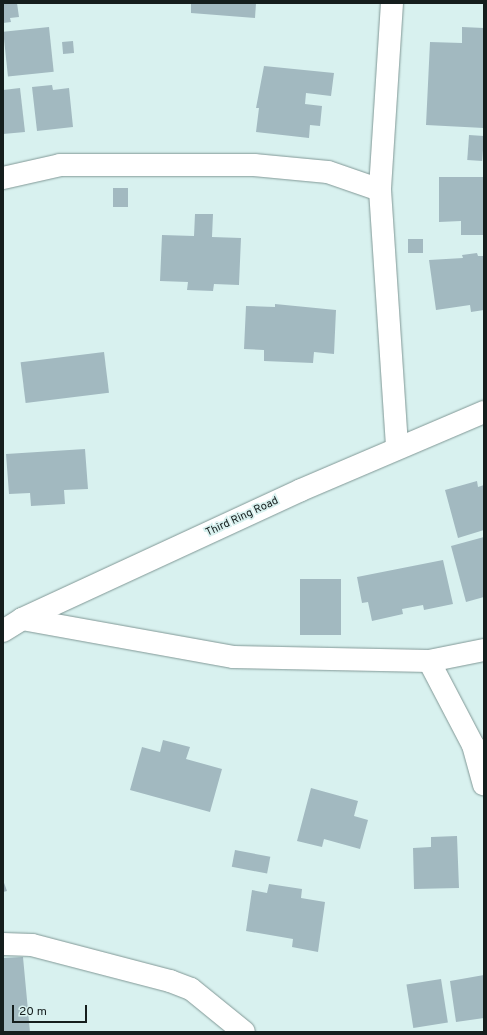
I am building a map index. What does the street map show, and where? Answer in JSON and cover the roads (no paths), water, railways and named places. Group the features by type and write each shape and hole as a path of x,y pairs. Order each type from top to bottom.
{"street":[{"path":"392,3 380,190 397,447"},
{"path":"3,178 60,165 254,165 328,172 380,190"},
{"name":"Third Ring Road","path":"3,631 22,619 397,447 484,412"},
{"path":"22,619 233,657 429,661 484,650"},
{"path":"429,661 479,746 484,786"},
{"path":"3,944 32,945 170,981 191,989 244,1032"}]}
